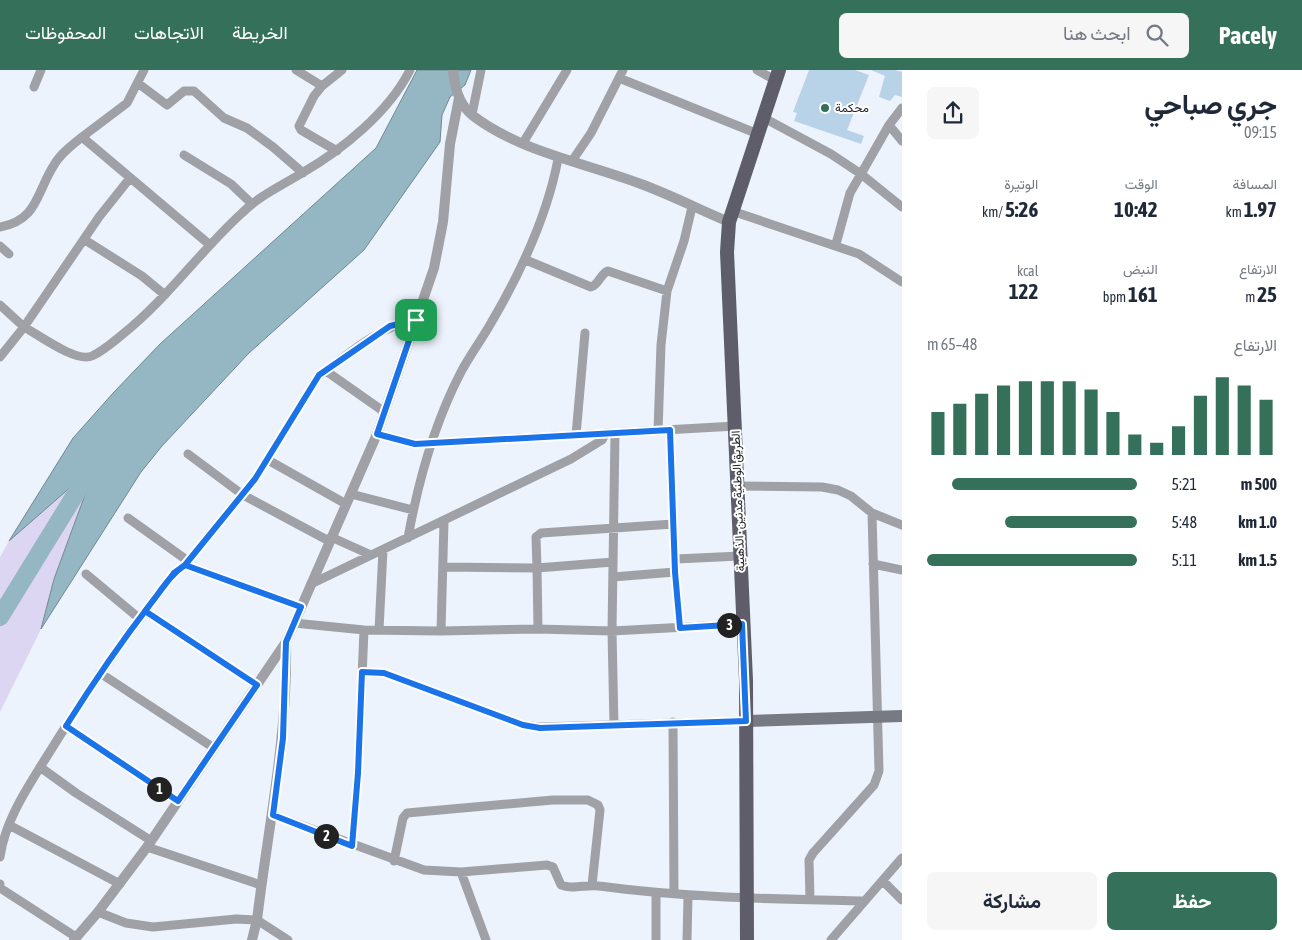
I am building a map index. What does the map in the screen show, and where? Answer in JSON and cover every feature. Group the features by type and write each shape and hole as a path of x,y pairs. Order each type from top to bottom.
{"main road":[{"name":"الطريق الوطنية مدنين - الذهيبة","path":"747,940 746,721 736,426 727,252 731,216 777,75"},
{"path":"746,721 902,716"}],"street":[{"path":"34,87 41,70"},
{"path":"0,227 17,223 26,217 36,204 55,162 82,137 127,103 139,84 144,70"},
{"path":"296,70 322,86"},
{"path":"337,151 299,128 314,96 322,86 342,70"},
{"path":"0,305 24,326 78,357 91,357 137,323 166,295 210,245 252,204 337,151 366,125 387,102 410,70"},
{"path":"0,884 0,888 75,938 120,884 286,642 377,434 439,248 450,144 459,98 453,70"},
{"path":"472,114 481,70"},
{"path":"523,143 567,70"},
{"path":"756,70 777,75"},
{"path":"572,161 591,133 621,74 758,134"},
{"path":"139,84 167,105 184,91 194,91 224,118 258,136 303,173"},
{"path":"459,98 472,114 523,143 558,158 643,184 692,207 836,244 875,263 902,282"},
{"path":"836,244 850,193 889,125 902,108"},
{"path":"764,118 831,154 902,207"},
{"path":"889,125 902,141"},
{"path":"82,137 210,245"},
{"path":"184,155 231,184 252,204"},
{"path":"408,538 413,510 433,443 462,371 526,260 553,189 558,158"},
{"path":"0,358 130,178"},
{"path":"658,430 661,345 667,291 684,240 692,207"},
{"path":"85,240 142,276 166,295"},
{"path":"0,246 9,254"},
{"path":"526,260 591,287 595,286 604,273 608,271 667,291"},
{"path":"0,857 9,825 40,767 100,673 174,573 187,563 243,495 268,460 319,375 326,372 357,347 390,326 416,320"},
{"path":"576,435 585,333"},
{"path":"326,372 383,412"},
{"path":"377,434 415,444 736,426"},
{"path":"670,430 675,572 680,628"},
{"path":"311,584 585,451 610,433"},
{"path":"610,433 614,529 612,631 614,725"},
{"path":"188,454 243,495 330,539 371,555"},
{"path":"268,460 346,504"},
{"path":"738,486 822,487 838,490 851,496 872,513 902,525"},
{"path":"351,494 413,510"},
{"path":"810,900 810,860 812,853 877,778 879,771 876,717 872,513"},
{"path":"128,518 187,563 301,607"},
{"path":"441,631 444,521"},
{"path":"538,629 536,537 540,533 673,524"},
{"path":"379,630 383,550"},
{"path":"676,559 740,556"},
{"path":"443,567 537,568 613,562"},
{"path":"873,564 902,570"},
{"path":"613,577 675,572"},
{"path":"86,574 142,615 257,685"},
{"path":"294,623 364,630 441,631 538,629 612,631 742,624"},
{"path":"352,846 358,773 364,630"},
{"path":"252,940 257,920 283,738 286,642"},
{"path":"362,672 384,673 523,725 540,728 746,721"},
{"path":"100,673 214,748"},
{"path":"673,722 674,893"},
{"path":"66,726 178,801"},
{"path":"40,767 149,843 261,885"},
{"path":"394,860 404,818 407,813 553,800 588,800 598,805 600,810 592,885"},
{"path":"273,815 352,846 424,870 461,872 547,865 553,867 561,885 566,887 592,885 688,896 865,901"},
{"path":"9,825 120,884"},
{"path":"831,940 902,858"},
{"path":"461,872 486,940"},
{"path":"883,880 902,900"},
{"path":"656,893 656,940"},
{"path":"687,940 688,896"},
{"path":"98,912 140,926 169,927 236,919 257,920 288,940"}],"shaded area":[{"path":"89,471 86,492 54,579 41,629 0,712 0,557 9,541"}],"water":[{"path":"417,70 471,70 465,85 450,97 442,115 440,142 364,250 249,353 162,446 141,472 41,629 54,579 86,492 88,472 9,541 73,438 160,344 376,148"}],"building":[{"name":"محكمة","path":"809,70 855,70 869,75 847,130 864,136 861,144 794,121 797,113 793,112"},
{"path":"871,70 895,70 902,72 902,97 895,95 890,101 879,97 885,76"}],"waterway":[{"path":"0,617 102,451"}],"place":[{"name":"محكمة","path":"825,108"}],"route":[{"path":"416,320 377,434 415,444 670,430 673,524 676,548 675,572 680,628 742,624 746,680 746,721 540,728 523,725 384,673 362,672 358,773 352,846 273,815 283,738 286,642 301,607 185,565 180,568 174,573 166,585 145,611 100,673 66,726 178,801 257,685 145,611 174,573 185,565 255,479 319,375 322,372 326,372 350,352 390,326 416,320"}]}
